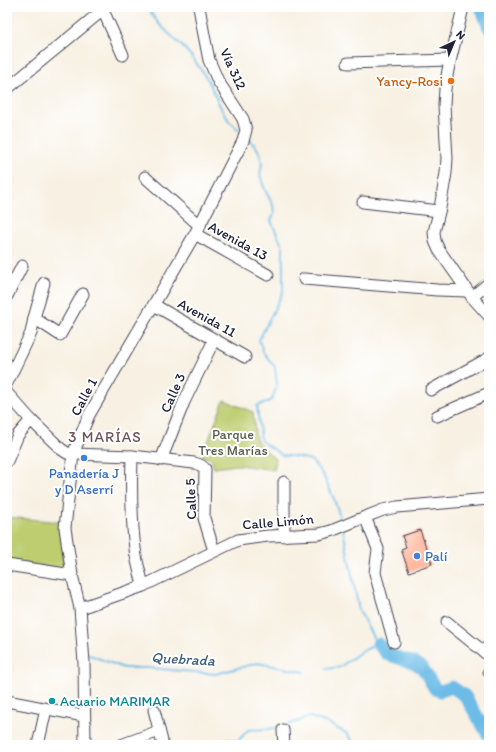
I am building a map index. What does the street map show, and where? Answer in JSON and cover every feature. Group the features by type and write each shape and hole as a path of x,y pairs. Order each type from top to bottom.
{"street":[{"name":"Vía 312","path":"199,7 210,60 218,81 243,120 246,130 243,141"},
{"path":"462,7 445,89 446,173 434,232 435,241 440,250 469,294 489,316"},
{"path":"7,89 102,8 123,55"},
{"path":"348,63 450,60"},
{"name":"Calle 1","path":"85,745 84,663 80,608 72,575 65,528 74,454 89,415 197,230 243,141"},
{"name":"Avenida 13","path":"145,177 197,230 268,275"},
{"path":"363,202 439,211"},
{"path":"7,296 22,266"},
{"path":"304,279 469,294 489,282"},
{"path":"7,383 31,333 44,283"},
{"path":"34,318 60,335 83,294"},
{"name":"Avenida 11","path":"154,305 245,357"},
{"name":"Calle 3","path":"161,460 184,402 214,340"},
{"path":"431,390 489,358"},
{"path":"7,393 31,420 67,453 132,456 161,460"},
{"path":"437,416 489,393"},
{"path":"7,462 18,435 31,420"},
{"path":"132,456 131,488 136,557 143,586"},
{"name":"Calle 5","path":"161,460 200,464 205,469 204,518 214,551"},
{"path":"284,482 284,536"},
{"name":"Calle Limón","path":"80,608 143,586 185,567 238,540 268,536 319,534 332,531 383,510 397,507 489,499"},
{"path":"365,517 378,549 375,573 394,642"},
{"path":"7,565 72,575"},
{"path":"447,622 489,656"},
{"path":"7,701 84,716"},
{"path":"38,745 46,709"},
{"path":"154,710 163,745"},
{"path":"283,730 284,745"},
{"path":"121,745 159,731"}],"green space":[{"name":"Parque Tres Marías","path":"224,400 253,412 256,440 276,460 274,470 238,465 214,468 208,457 202,457"},
{"path":"7,517 60,522 64,569 9,561"}],"building":[{"name":"Palí","path":"420,530 432,564 409,572 401,549 406,547 402,536"}],"waterway":[{"path":"147,7 158,23 192,57 208,80 229,121 239,130"},
{"path":"481,7 489,28"},
{"path":"249,139 259,151 262,163 260,175 265,190 273,205 274,214 271,221 283,247 283,292 259,340 263,352 275,367 277,385 272,400 257,406 261,441 282,455 311,460 323,475 334,499 341,522"},
{"path":"326,669 340,667 362,651 378,644 359,610 343,530"},
{"path":"378,644 387,654 422,667 435,689 441,691 452,687 465,696 489,736"},
{"name":"Quebrada","path":"87,654 124,668 149,668 215,674 258,663 304,672"},
{"path":"284,726 310,717 325,722 346,733 356,745"},
{"path":"214,745 226,739 238,741 248,730 280,727"}],"place":[{"name":"Yancy-Rosi","path":"451,81"},
{"name":"Panadería J y D Aserrí","path":"84,458"},
{"name":"Palí","path":"417,556"},
{"name":"Acuario MARIMAR","path":"52,701"}],"district":[{"name":"3 MARÍAS","path":"105,437"}]}
